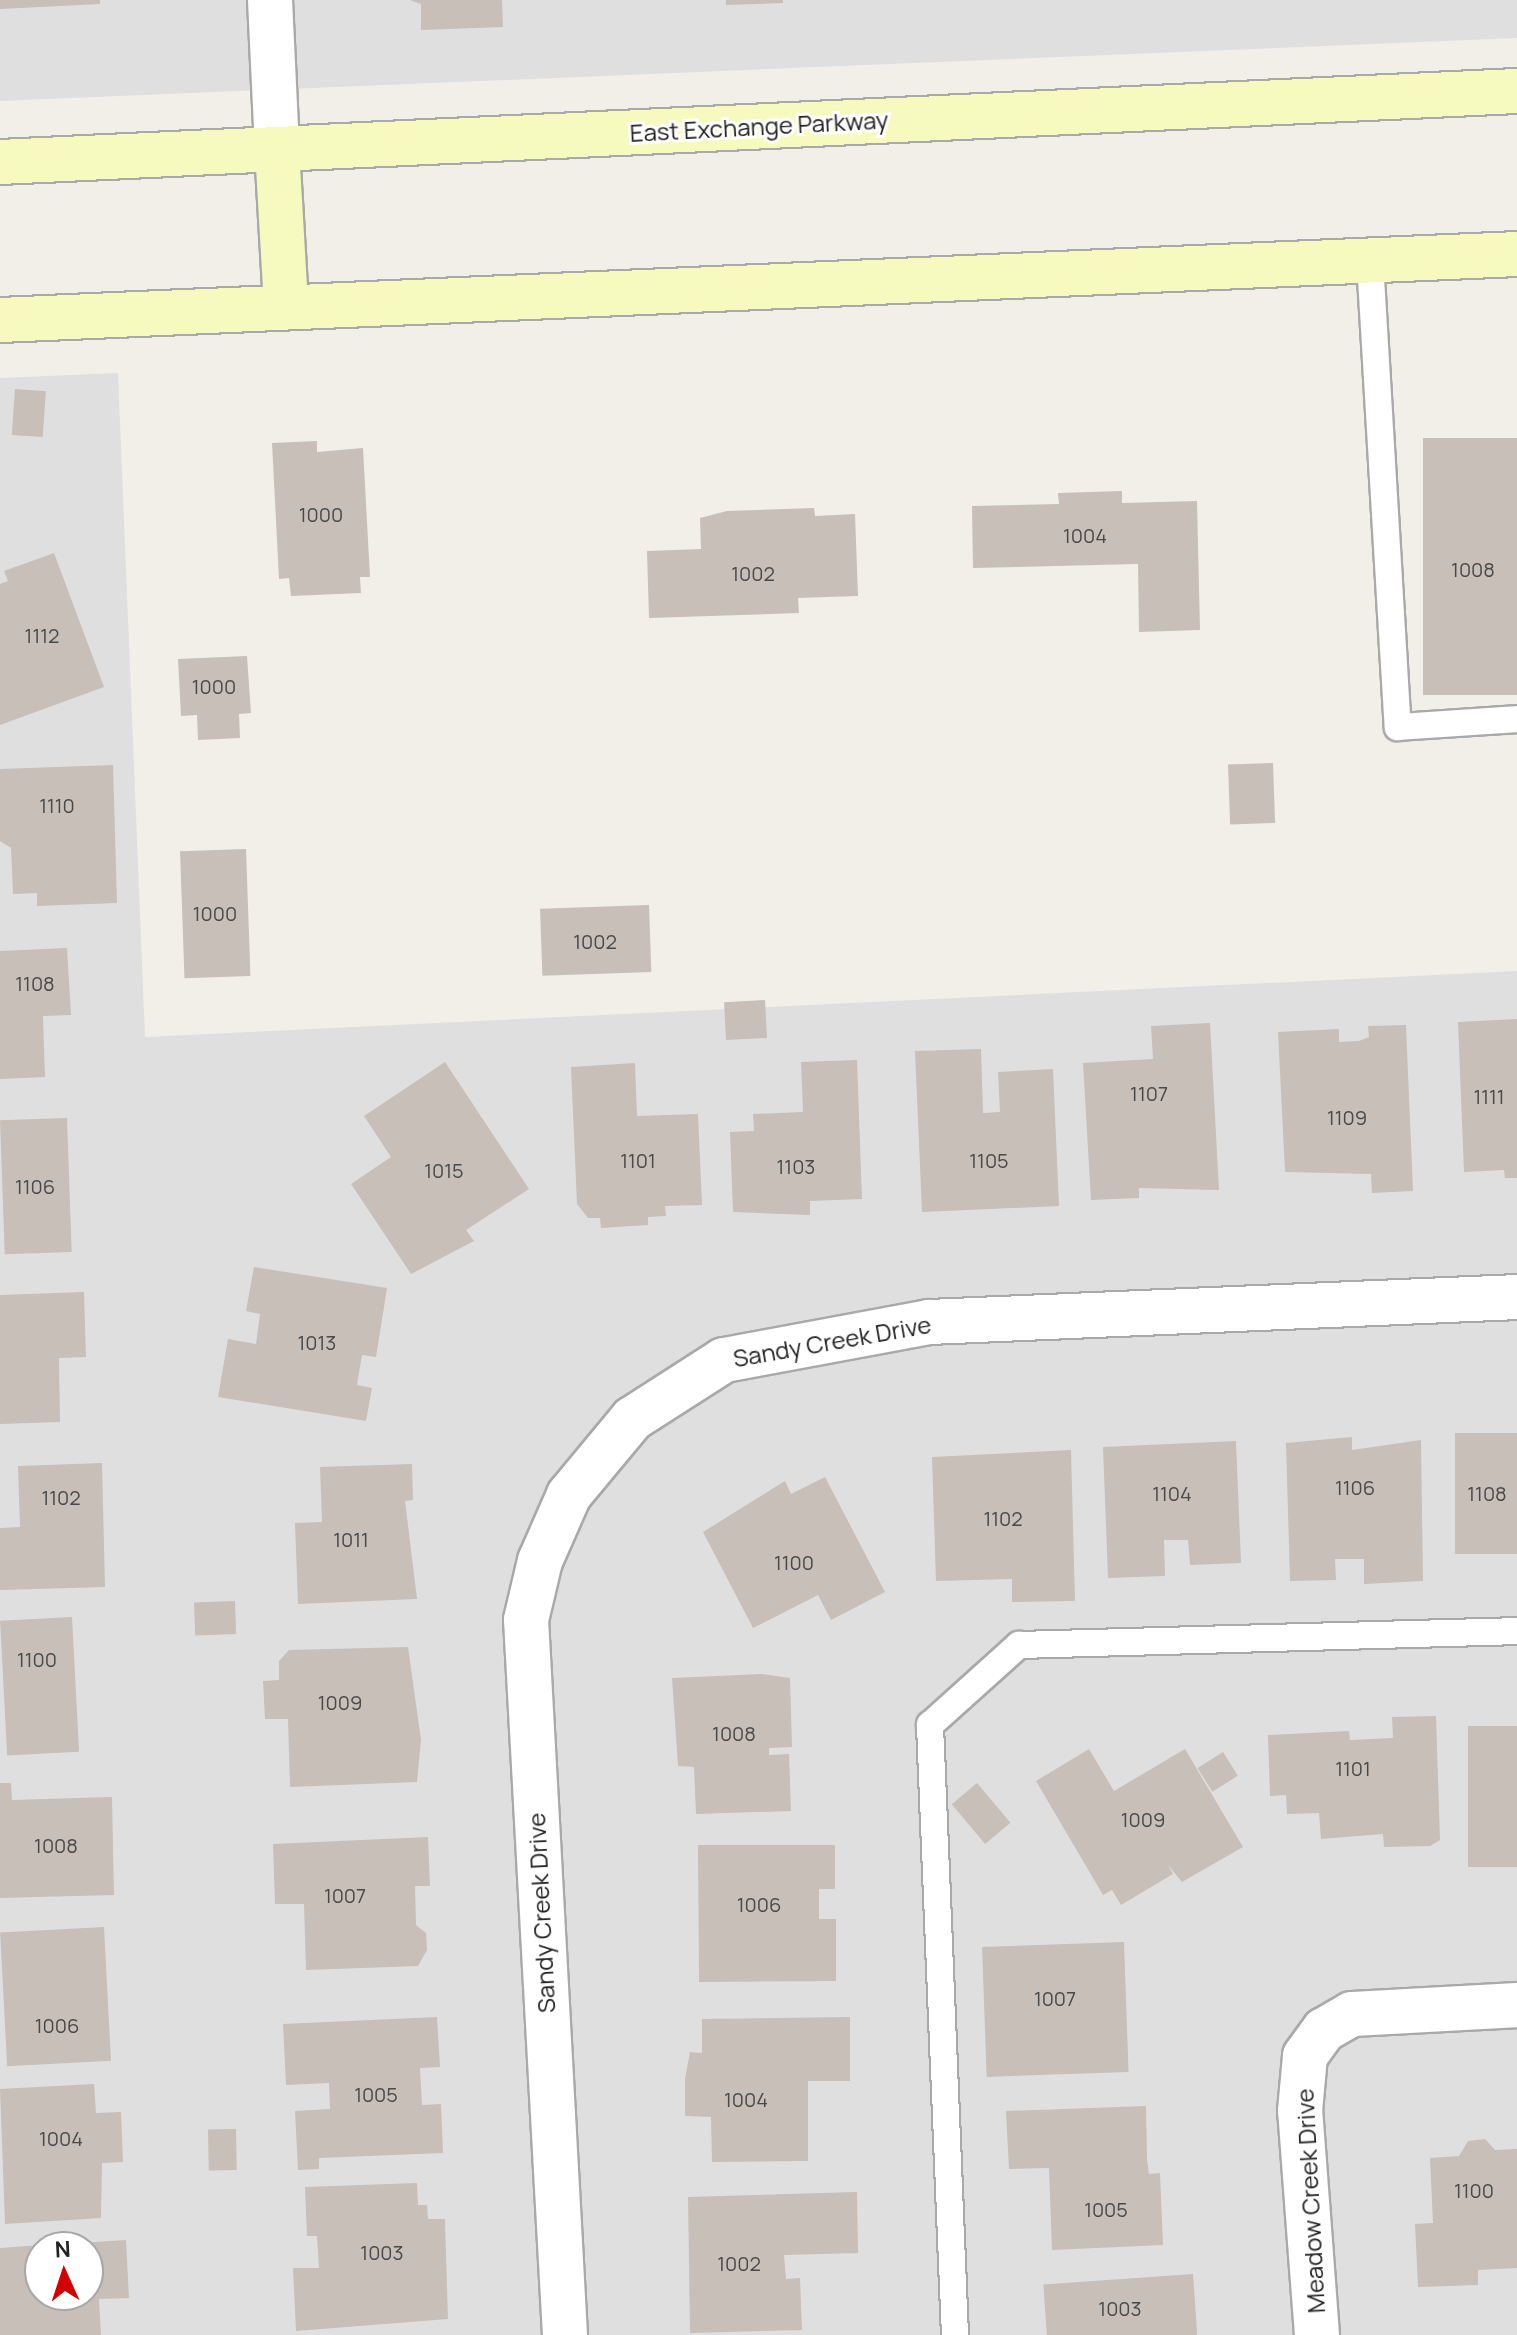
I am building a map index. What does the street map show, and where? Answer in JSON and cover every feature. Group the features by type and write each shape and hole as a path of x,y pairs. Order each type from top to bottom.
{"main road":[{"name":"East Exchange Parkway","path":"0,162 1517,91"},
{"path":"277,149 286,307"},
{"path":"0,320 1517,254"}],"street":[{"path":"270,0 277,149"},
{"name":"Sandy Creek Drive","path":"565,2335 526,1620 540,1561 569,1495 632,1419 724,1360 929,1322 1517,1297"},
{"name":"Meadow Creek Drive","path":"1317,2335 1300,2111 1305,2056 1324,2030 1352,2014 1517,2005"}],"lane":[{"path":"1370,261 1398,727 1517,719"},
{"path":"955,2335 930,1725 1019,1645 1517,1631"}],"shaded area":[{"path":"0,0 1517,0 1517,38 0,101"},
{"path":"118,373 145,1037 1517,971 1517,2335 0,2335 0,378"}],"building":[{"path":"0,0 100,0 100,4 0,9"},
{"path":"410,0 502,0 503,27 421,30 421,4"},
{"path":"726,0 783,0 783,3 726,5"},
{"path":"15,389 46,391 43,437 12,435"},
{"path":"1423,438 1517,438 1517,695 1423,695"},
{"path":"317,441 317,452 363,448 370,577 360,577 361,593 291,596 289,578 279,579 272,443"},
{"path":"1122,491 1122,503 1197,501 1200,630 1139,632 1138,564 973,568 972,506 1059,504 1058,493"},
{"path":"814,508 815,516 855,514 858,596 798,598 799,613 649,618 647,551 701,549 700,518 727,511"},
{"path":"54,553 104,687 0,725 0,584 8,581 4,571"},
{"path":"247,656 251,713 239,714 240,738 198,740 197,715 181,716 178,659"},
{"path":"1273,763 1275,823 1230,825 1228,765"},
{"path":"113,765 117,903 37,906 37,893 13,894 11,848 0,841 0,769"},
{"path":"246,849 250,976 184,978 180,851"},
{"path":"649,905 651,972 542,976 540,909"},
{"path":"67,948 71,1015 43,1016 45,1077 0,1079 0,951"},
{"path":"765,1000 767,1038 726,1040 724,1002"},
{"path":"1517,1019 1517,1178 1505,1178 1504,1170 1464,1172 1458,1022"},
{"path":"1210,1023 1219,1190 1139,1188 1139,1198 1091,1200 1083,1063 1153,1059 1151,1026"},
{"path":"1406,1025 1413,1191 1372,1193 1371,1174 1285,1172 1278,1032 1339,1029 1339,1042 1359,1041 1369,1037 1368,1026"},
{"path":"981,1049 983,1113 1000,1112 998,1072 1053,1069 1059,1206 922,1212 915,1051"},
{"path":"857,1060 862,1199 810,1201 810,1215 733,1212 730,1132 754,1131 753,1114 803,1112 801,1062"},
{"path":"445,1062 529,1189 466,1230 474,1241 411,1274 351,1184 391,1157 364,1116"},
{"path":"635,1063 637,1116 698,1114 702,1205 665,1206 666,1216 648,1217 648,1225 601,1228 600,1218 588,1218 577,1204 571,1067"},
{"path":"67,1118 72,1252 5,1254 0,1120"},
{"path":"254,1267 387,1288 376,1357 362,1355 357,1385 372,1388 366,1421 218,1397 228,1339 256,1344 260,1314 246,1311"},
{"path":"84,1292 86,1357 59,1358 60,1422 0,1424 0,1295"},
{"path":"1455,1433 1517,1433 1517,1554 1455,1554"},
{"path":"1352,1437 1352,1450 1421,1440 1423,1581 1364,1584 1364,1559 1335,1559 1336,1580 1290,1581 1286,1443"},
{"path":"1236,1441 1241,1563 1190,1565 1188,1540 1164,1540 1165,1576 1108,1578 1103,1447"},
{"path":"1071,1450 1075,1601 1012,1602 1012,1579 936,1581 932,1457"},
{"path":"102,1463 105,1587 0,1590 0,1528 20,1527 18,1466"},
{"path":"412,1464 413,1500 405,1501 417,1599 298,1604 295,1523 322,1522 320,1467"},
{"path":"825,1477 885,1592 831,1620 818,1595 753,1628 703,1532 785,1481 791,1494"},
{"path":"235,1601 236,1634 195,1635 194,1602"},
{"path":"72,1617 79,1752 7,1756 0,1621"},
{"path":"408,1647 421,1740 417,1782 290,1787 288,1719 265,1719 263,1681 279,1680 279,1661 289,1650"},
{"path":"762,1674 790,1678 792,1747 769,1748 769,1755 789,1754 791,1811 696,1814 694,1767 678,1766 672,1678"},
{"path":"1436,1716 1440,1840 1430,1846 1384,1847 1383,1834 1321,1839 1319,1813 1287,1814 1286,1795 1270,1796 1268,1735 1349,1731 1350,1740 1393,1738 1392,1717"},
{"path":"1468,1726 1517,1726 1517,1867 1468,1867"},
{"path":"1089,1749 1114,1791 1185,1749 1243,1847 1182,1882 1168,1865 1173,1874 1121,1905 1112,1890 1103,1895 1036,1781"},
{"path":"1223,1752 1238,1776 1212,1792 1198,1768"},
{"path":"0,1783 11,1783 12,1800 112,1797 114,1895 0,1898"},
{"path":"977,1783 1010,1823 985,1844 952,1804"},
{"path":"428,1837 430,1886 415,1886 416,1925 426,1933 427,1950 418,1966 306,1970 304,1904 275,1904 273,1844"},
{"path":"698,1845 835,1845 835,1889 819,1889 819,1919 836,1919 836,1981 699,1982"},
{"path":"104,1927 111,2061 7,2066 0,1932"},
{"path":"1124,1942 1129,2072 987,2077 982,1947"},
{"path":"437,2017 440,2067 420,2068 422,2105 441,2104 443,2153 319,2158 319,2169 298,2170 295,2111 330,2109 329,2083 286,2085 283,2024"},
{"path":"850,2017 850,2081 808,2081 808,2161 712,2162 711,2117 685,2116 685,2079 690,2052 702,2053 702,2019"},
{"path":"94,2084 96,2113 121,2112 123,2162 102,2163 101,2218 5,2224 0,2089"},
{"path":"1146,2106 1149,2174 1160,2173 1163,2245 1052,2250 1049,2168 1009,2169 1006,2111"},
{"path":"208,2129 236,2129 237,2170 209,2170"},
{"path":"1485,2139 1495,2150 1517,2149 1517,2268 1478,2270 1478,2285 1418,2287 1415,2224 1433,2223 1430,2158 1459,2156 1468,2141"},
{"path":"417,2183 418,2205 427,2205 428,2219 445,2219 448,2319 296,2331 293,2268 319,2268 317,2236 307,2236 305,2187"},
{"path":"857,2192 858,2253 784,2255 786,2279 800,2278 802,2330 690,2333 688,2197"},
{"path":"126,2240 129,2298 104,2299 104,2241"},
{"path":"24,2246 24,2311 100,2311 101,2335 0,2335 0,2248"},
{"path":"1193,2274 1197,2335 1047,2335 1043,2284"}]}
